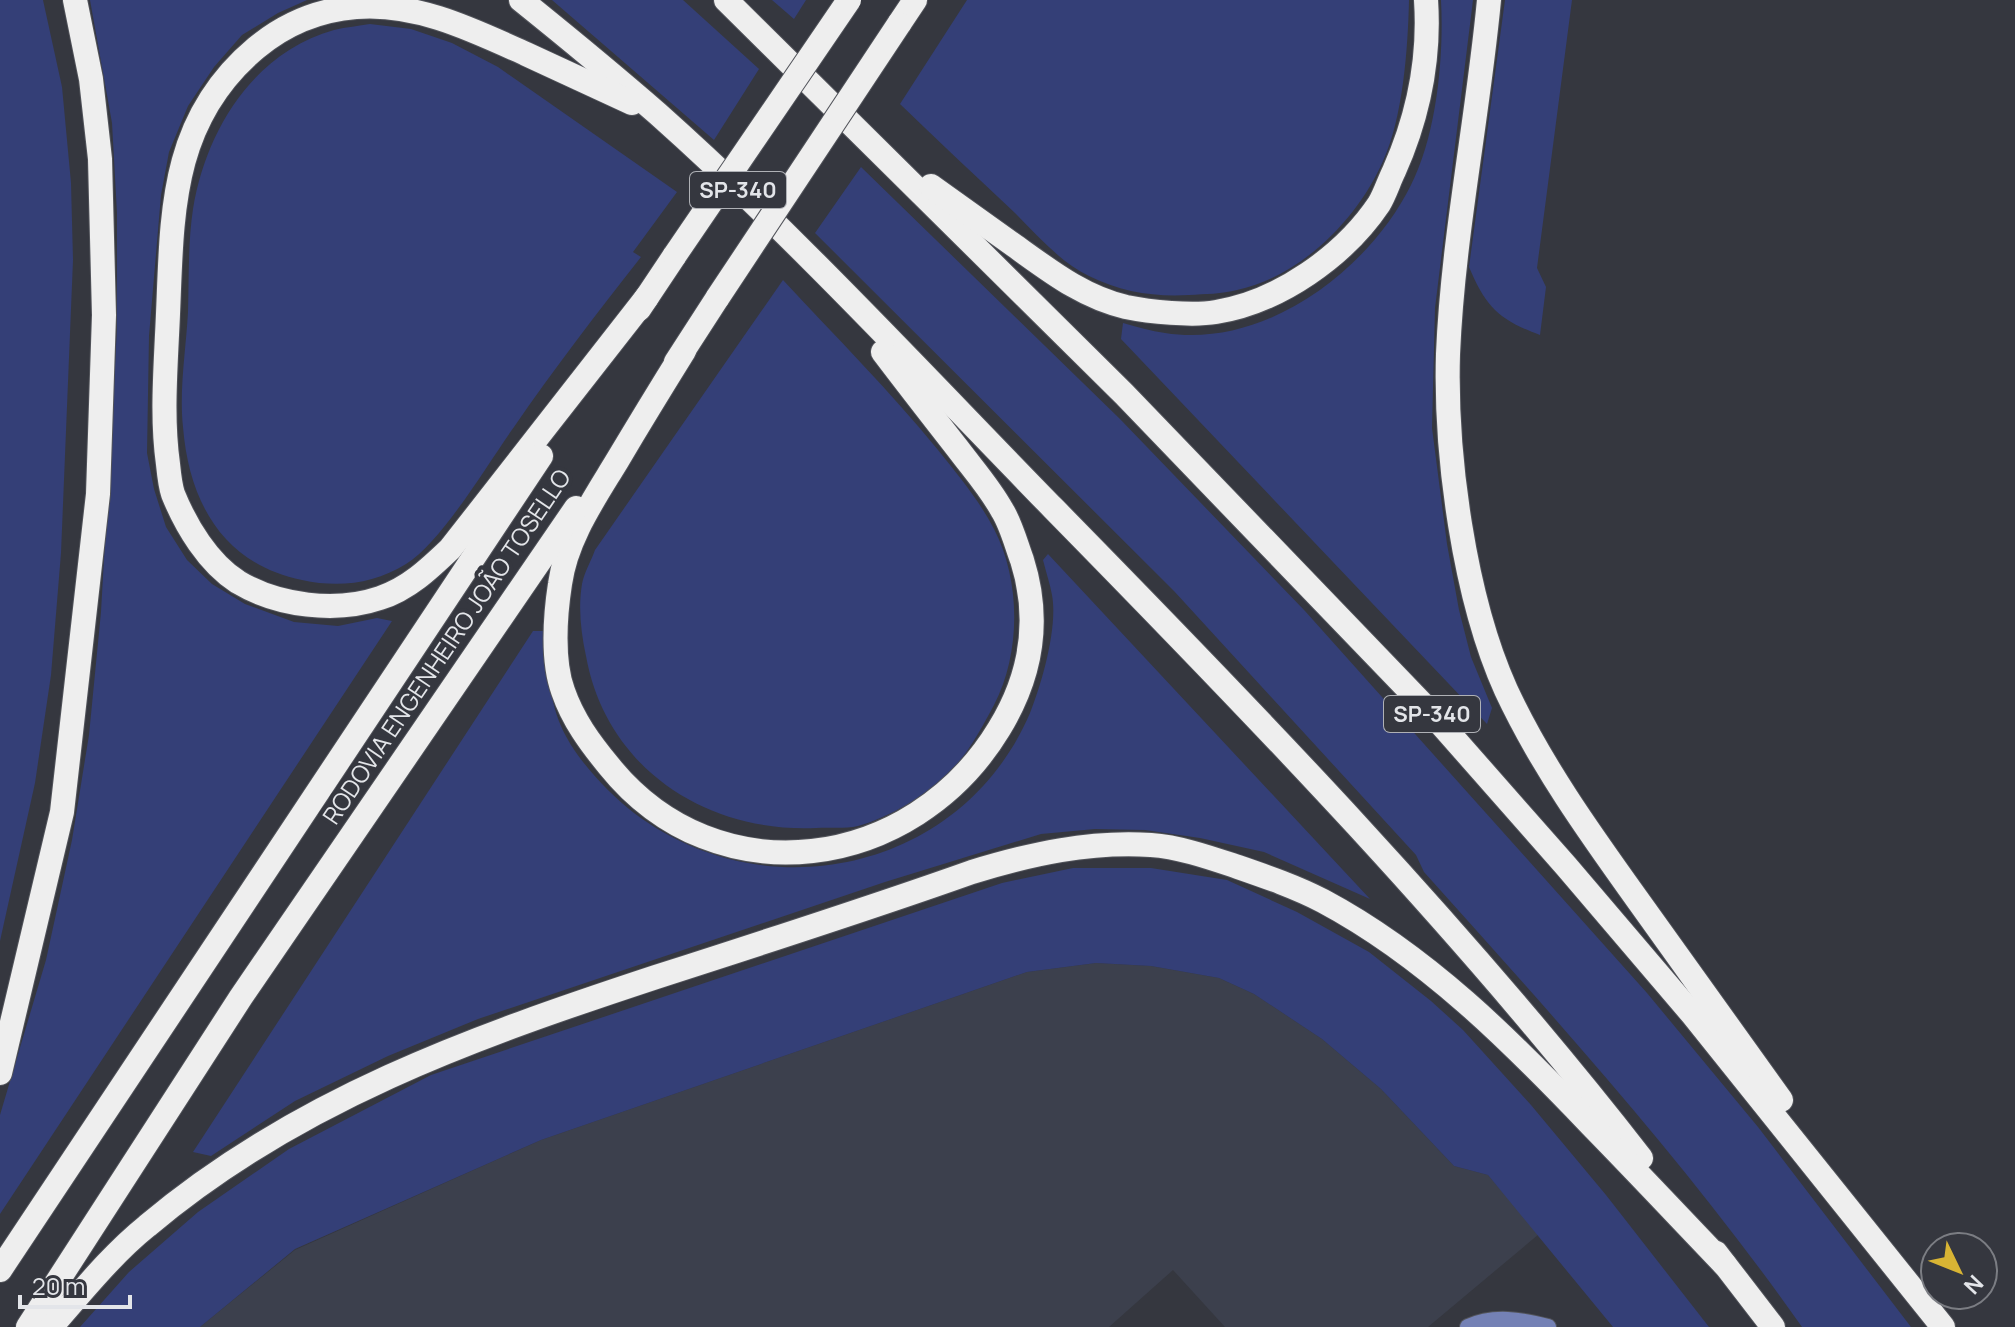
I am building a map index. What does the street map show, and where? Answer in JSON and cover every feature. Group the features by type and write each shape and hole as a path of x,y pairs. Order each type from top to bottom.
{"highway":[{"path":"0,1073 62,812 98,494 104,315 100,159 91,79 75,0"},
{"name":"SP-340","path":"521,0 659,115 816,265 1133,589 1331,799 1577,1076 1773,1327"},
{"name":"SP-340","path":"726,0 1124,394 1433,715 1693,1015 1942,1325"},
{"name":"RODOVIA ENGENHEIRO JOÃO TOSELLO","path":"0,1270 675,255 849,0"},
{"name":"RODOVIA ENGENHEIRO JOÃO TOSELLO","path":"28,1327 241,997 684,351 915,0"},
{"path":"873,144 1075,288 1125,307 1215,313 1261,299 1309,273 1346,243 1379,203 1401,156 1418,106 1428,35 1426,0"},
{"path":"1489,0 1455,271 1448,354 1450,441 1457,504 1481,617 1505,688 1544,763 1592,836 1942,1325"},
{"path":"647,297 450,549 417,580 381,598 345,605 307,605 268,596 236,581 208,555 186,522 172,491 165,443 164,396 175,196 185,151 204,109 234,66 272,34 315,12 359,6 407,10 459,24 659,115"},
{"path":"684,351 580,522 560,580 555,632 562,689 585,737 620,781 663,818 712,841 759,852 813,853 862,842 908,821 929,806 950,790 986,750 1012,707 1029,662 1032,614 1023,564 1004,512 816,265"},
{"path":"51,1327 146,1226 220,1171 366,1085 523,1021 972,872 1028,855 1096,845 1153,845 1212,859 1265,876 1321,901 1378,935 1454,991 1528,1059 1725,1265"}],"lane":[{"path":"1468,1327 1480,1322 1516,1319 1548,1327"}],"shaded area":[{"path":"0,0 43,0 62,87 71,183 73,260 61,553 51,675 35,783 0,941"},
{"path":"90,0 307,0 242,35 214,67 188,106 169,152 161,195 149,336 147,453 166,527 187,560 212,584 245,604 294,622 338,626 377,618 392,621 0,1214 0,1115 46,960 72,840 89,735 101,612 117,329 117,213 112,123"},
{"path":"552,0 683,0 759,69 714,140"},
{"path":"772,0 806,0 794,19"},
{"path":"967,0 1409,0 1403,82 1390,144 1372,183 1342,224 1304,259 1283,273 1260,283 1213,294 1163,295 1113,286 1079,270 1059,256 900,104"},
{"path":"1441,0 1473,0 1435,308 1432,428 1459,610 1471,657 1492,708 1487,724 1121,339 1123,323 1165,333 1203,335 1240,329 1276,316 1310,297 1369,246 1411,185 1427,142 1440,70"},
{"path":"1505,0 1572,0 1537,268 1546,287 1540,335 1514,324 1496,310 1488,302 1469,267"},
{"path":"370,24 411,29 452,43 498,67 677,192 633,252 641,257 560,362 464,501 434,538 420,553 394,571 369,580 329,584 274,572 251,560 215,526 202,504 187,454 182,413 190,234 199,180 209,151 238,98 257,76 305,41 334,30"},
{"path":"861,167 1120,419 1305,611 1647,993 1758,1127 1911,1327 1802,1327 1667,1151 1572,1038 1424,872 1416,855 1174,591 815,233"},
{"path":"783,280 901,406 968,488 988,518 1003,549 1013,594 1013,640 1003,685 967,751 947,775 917,798 894,812 853,827 775,827 736,819 700,805 667,786 639,761 615,731 597,696 581,629 582,584 595,550"},
{"path":"1048,554 1370,899 1264,852 1200,838 1145,830 1095,829 1041,834 885,882 478,1019 388,1056 295,1101 211,1156 193,1152 533,631 544,631 553,703 567,738 593,774 634,813 687,844 743,862 801,867 857,860 911,840 959,809 999,767 1030,713 1048,655 1053,608 1043,560"},
{"path":"1073,868 1151,868 1227,880 1297,912 1369,952 1463,1030 1531,1105 1709,1327 1613,1327 1488,1175 1454,1166 1381,1089 1322,1039 1254,994 1219,978 1151,966 1096,963 1027,972 541,1140 295,1249 200,1327 80,1327 129,1272 198,1212 289,1149 431,1075 1002,883"},
{"path":"1096,963 1151,966 1219,978 1254,994 1322,1039 1381,1089 1454,1166 1488,1175 1539,1234 1428,1327 1225,1327 1173,1270 1109,1327 200,1327 295,1250 541,1140 1027,972"}]}
